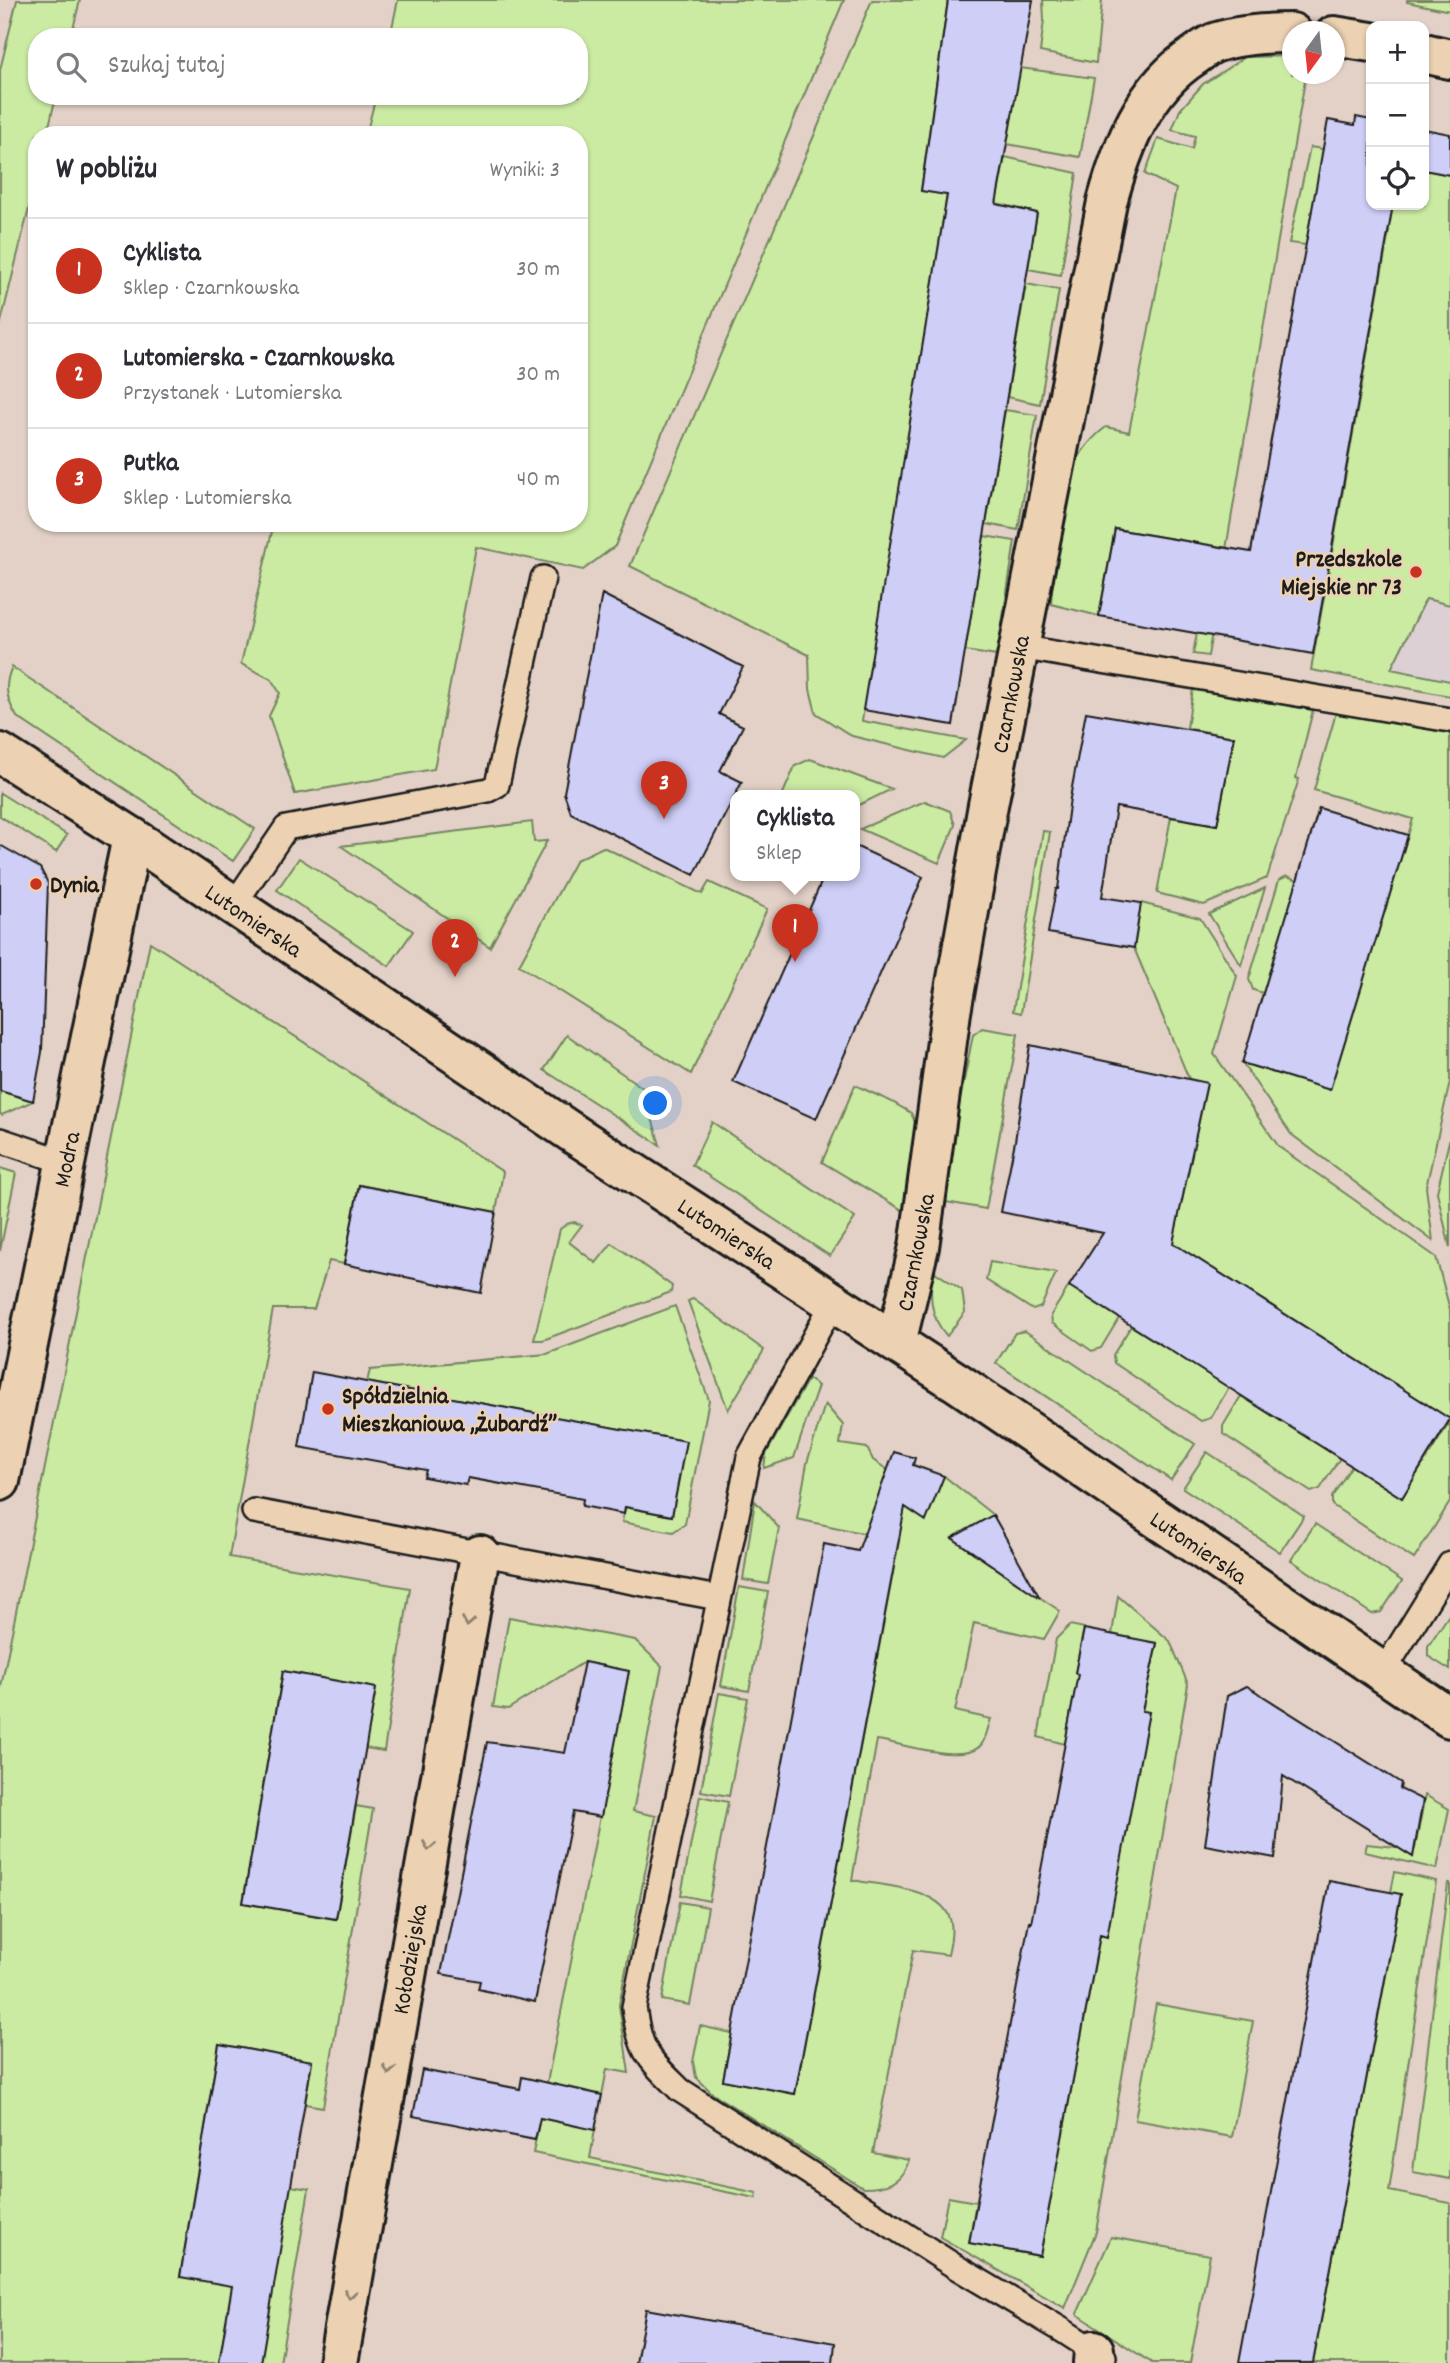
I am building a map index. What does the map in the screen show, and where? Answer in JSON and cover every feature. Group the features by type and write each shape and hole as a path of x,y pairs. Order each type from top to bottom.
{"street":[{"name":"Czarnkowska","path":"896,1343 919,1247 951,1012 1019,647 1107,202 1119,161 1133,129 1154,93 1181,64 1215,42 1265,33 1282,33"},
{"path":"1345,37 1366,40"},
{"path":"1429,54 1450,59"},
{"name":"Lutomierska","path":"0,753 132,837 588,1143 896,1343 1450,1718"},
{"name":"Modra","path":"0,1481 132,837"},
{"name":"Kołodziejska","path":"338,2363 480,1555"}],"lane":[{"path":"233,906 286,828 488,790 497,785 543,578"},
{"path":"1019,647 1450,720"},
{"path":"0,1140 65,1162"},
{"path":"833,1303 749,1457 634,2007 637,2033 647,2057 680,2090 1099,2359"},
{"path":"254,1511 718,1598"},
{"path":"1384,1671 1450,1564"}],"shaded area":[{"name":"Przedszkole Miejskie nr 73","path":"1450,367 1450,681 1351,662"}],"green space":[{"path":"17,0 80,0 73,28 28,28 28,105 54,105 49,126 28,126 28,212 0,326 0,70"},
{"path":"398,0 844,0 615,546 583,570 476,547 434,769 295,794 269,716 280,693 271,679 241,664 272,532 588,532 588,126 368,126 374,105 588,105 588,28 392,28"},
{"path":"872,0 948,0 921,191 947,195 862,721 966,740 943,758 852,736 816,713 810,689 809,655 630,566"},
{"path":"1043,0 1102,0 1096,63 1040,52 1044,20"},
{"path":"1450,0 1450,11 1407,2"},
{"path":"1282,56 1282,84 1304,84 1208,656 1193,654 1197,633 1190,542 1115,529 1099,616 1051,604 1056,532 1066,484 1089,443 1106,427 1129,432 1176,189 1145,174 1158,139 1192,149 1195,136 1172,130 1180,110 1203,84 1245,57"},
{"path":"1020,68 1094,78 1080,157 1007,144"},
{"path":"1310,147 1366,156 1366,210 1429,210 1429,171 1450,175 1450,605 1426,599 1391,669 1450,681 1450,696 1311,670 1389,231 1311,216 1306,245 1289,243"},
{"path":"1005,157 1077,173 1061,275 1028,269 1037,213 996,203"},
{"path":"1026,284 1059,290 1040,404 1007,397"},
{"path":"1005,410 1037,415 1018,530 986,524"},
{"path":"984,536 1015,541 997,656 965,651"},
{"path":"12,667 255,829 233,861 17,717 7,693"},
{"path":"1193,689 1313,710 1296,778 1299,779 1267,878 1204,905 1157,893 1171,817 1217,825 1234,737 1187,728"},
{"path":"1336,713 1450,733 1450,1082 1426,1187 1433,1241 1291,1134 1242,1063 1330,1089 1413,819 1314,790"},
{"path":"810,759 892,789 860,805 860,790 785,790 795,766"},
{"path":"0,793 67,835 56,852 0,816"},
{"path":"925,801 950,811 955,825 939,863 860,829"},
{"path":"532,822 534,842 547,841 490,947 341,846"},
{"path":"1043,831 1050,832 1021,1013 1013,1011"},
{"path":"603,847 702,894 709,882 767,909 691,1074 519,965 576,860"},
{"path":"299,858 413,931 389,966 277,890"},
{"path":"1287,876 1298,880 1263,993 1253,990 1249,979 1279,880"},
{"path":"1265,888 1241,965 1209,914"},
{"path":"1141,903 1200,918 1237,976 1214,1054 1279,1147 1436,1257 1450,1310 1450,1419 1119,1209 1117,1192 1181,1205 1207,1083 1189,1079 1134,948"},
{"path":"150,942 503,1172 496,1212 359,1185 344,1264 329,1261 314,1309 273,1309 229,1557 410,1588 384,1751 365,1748 376,1688 283,1671 243,1903 336,1919 356,1806 373,1809 323,2107 305,2104 312,2061 219,2044 180,2276 291,2186 309,2189 280,2363 261,2363 225,2330 219,2363 0,2363 0,1692"},
{"path":"982,1028 1018,1034 986,1209 940,1201 973,1035"},
{"path":"567,1035 643,1088 660,1145 544,1070"},
{"path":"855,1085 911,1113 922,1138 911,1215 822,1162"},
{"path":"0,1091 33,1101 2,1115"},
{"path":"712,1122 855,1218 830,1256 692,1165"},
{"path":"1450,1137 1450,1248 1437,1192"},
{"path":"0,1168 16,1173 0,1251"},
{"path":"574,1222 582,1225 569,1242 596,1263 612,1243 672,1286 671,1292 543,1340 534,1340 560,1229"},
{"path":"990,1262 1056,1273 1041,1307 1033,1310 986,1280"},
{"path":"932,1270 962,1290 965,1312 947,1336 934,1313 931,1296"},
{"path":"1069,1286 1119,1318 1101,1348 1092,1351 1052,1323 1051,1315"},
{"path":"693,1299 764,1350 728,1410 688,1301"},
{"path":"675,1306 709,1400 685,1524 673,1532 622,1522 625,1507 672,1516 685,1441 367,1382 370,1370 547,1354"},
{"path":"1131,1326 1229,1387 1211,1418 1201,1421 1114,1363 1113,1355"},
{"path":"1025,1331 1195,1444 1171,1480 996,1363 1015,1333"},
{"path":"808,1379 818,1386 794,1458 764,1468 766,1454"},
{"path":"1241,1396 1340,1458 1320,1489 1311,1492 1223,1434 1223,1426"},
{"path":"825,1404 843,1425 840,1444 867,1448 873,1460 888,1470 944,1476 993,1515 973,1526 961,1544 1060,1611 1044,1639 974,1623 955,1711 991,1719 981,1745 973,1751 947,1753 877,1740 852,1880 925,1895 946,1911 952,1931 948,1955 913,1950 873,2153 909,2160 902,2174 892,2183 871,2188 863,2188 713,2094 696,2077 693,2062 700,2026 732,2033 723,2080 795,2094 899,1541 797,1519 807,1463"},
{"path":"1450,1422 1450,1502 1414,1559 1332,1505 1332,1497 1352,1465 1402,1497"},
{"path":"1207,1452 1304,1516 1280,1552 1183,1488"},
{"path":"755,1501 779,1528 768,1584 743,1580"},
{"path":"1315,1524 1402,1581 1381,1612 1372,1614 1291,1560"},
{"path":"739,1587 768,1592 749,1691 721,1686"},
{"path":"1118,1596 1170,1641 1188,1684 1096,2232 1065,2308 940,2237 948,2197 976,2202 969,2243 1040,2256 1100,1935 1149,1712 1074,1697 1065,1744 1038,1737 1056,1639 1070,1625 1084,1628 1075,1673 1147,1688 1157,1644 1112,1634"},
{"path":"1449,1615 1450,1670 1428,1656 1428,1646"},
{"path":"509,1617 635,1640 662,1666 633,1811 656,1816 619,2005 629,2073 607,2069 602,2095 568,2087 561,2122 595,2130 590,2158 757,2193 756,2198 533,2153 629,1671 584,1662 508,1709 493,1707"},
{"path":"719,1693 748,1698 729,1796 701,1791"},
{"path":"1425,1795 1449,1809 1437,1869 1365,1852 1367,1844 1415,1849"},
{"path":"700,1796 728,1802 709,1901 681,1895"},
{"path":"1395,1872 1436,1881 1389,2191 1450,2203 1450,2363 1313,2363 1401,1895 1391,1892"},
{"path":"1450,1883 1450,2179 1413,2172"},
{"path":"680,1902 708,1907 690,2005 662,2000"},
{"path":"1156,2004 1253,2021 1232,2137 1135,2120"},
{"path":"1111,2237 1210,2255 1190,2363 1152,2363 1077,2314"}],"building":[{"path":"948,0 1033,0 996,204 1037,213 953,725 863,710 947,195 921,191"},
{"path":"1356,117 1366,119 1366,210 1392,210 1313,654 1099,616 1115,529 1251,552 1328,120 1355,125"},
{"path":"1429,130 1450,134 1450,175 1429,171"},
{"path":"602,594 743,667 719,714 743,726 720,771 742,782 738,790 730,790 730,805 694,875 571,813 564,793"},
{"path":"1086,712 1234,737 1217,825 1116,807 1102,897 1141,903 1134,948 1048,933 1058,889 1070,798"},
{"path":"1319,808 1408,835 1330,1090 1242,1063"},
{"path":"0,845 40,868 48,883 42,1052 33,1101 0,1091"},
{"path":"860,848 923,877 816,1119 733,1082 822,881 860,881"},
{"path":"1030,1045 1207,1083 1173,1243 1450,1419 1402,1498 1069,1286 1103,1233 1001,1212"},
{"path":"359,1185 496,1212 481,1293 344,1264"},
{"path":"312,1372 686,1441 672,1516 625,1507 624,1514 582,1506 583,1499 468,1478 466,1485 424,1477 426,1470 299,1447"},
{"path":"894,1452 915,1458 913,1465 944,1476 926,1521 905,1507 795,2094 723,2080 824,1544 858,1551"},
{"path":"993,1515 1040,1598 952,1538"},
{"path":"1084,1629 1157,1643 1142,1711 1149,1712 1107,1937 1100,1935 1040,2256 969,2243 1078,1674 1075,1673"},
{"path":"584,1662 629,1671 601,1817 573,1812 535,2002 478,1989 480,1981 441,1974 487,1742 565,1753"},
{"path":"283,1671 376,1688 336,1919 243,1903"},
{"path":"1247,1686 1401,1783 1400,1789 1423,1800 1413,1857 1283,1776 1275,1858 1205,1845 1227,1696"},
{"path":"1329,1881 1401,1894 1313,2363 1239,2363"},
{"path":"219,2044 312,2061 261,2363 219,2363 232,2286 180,2277"},
{"path":"422,2070 520,2089 522,2077 602,2095 595,2130 540,2118 535,2140 413,2116"},
{"path":"646,2309 835,2343 833,2363 636,2363"}],"place":[{"name":"Przedszkole Miejskie nr 73","path":"1416,572"},
{"name":"Putka","path":"664,819"},
{"name":"Dynia","path":"36,884"},
{"name":"Cyklista","path":"795,962"},
{"name":"Lutomierska - Czarnkowska","path":"455,977"},
{"name":"Spółdzielnia Mieszkaniowa „Żubardź”","path":"328,1409"}]}
